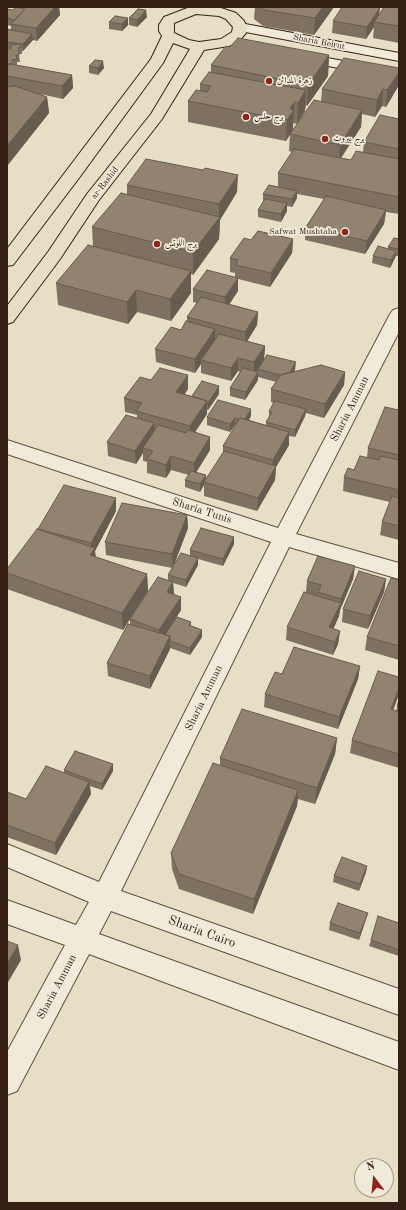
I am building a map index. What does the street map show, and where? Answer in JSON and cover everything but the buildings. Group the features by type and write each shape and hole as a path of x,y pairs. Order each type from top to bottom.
{"main road":[{"path":"198,9 234,12 240,27 239,33 233,39 224,43 199,46 186,44 169,36 166,31 166,25 170,20 186,12 198,9"},
{"path":"7,261 74,175 158,60 169,36"},
{"name":"ar-Rashid","path":"7,318 54,255 93,197 157,116 199,46"}],"street":[{"name":"Sharia Beirut","path":"240,27 399,57"},
{"path":"224,43 246,47"},
{"name":"Sharia Beirut","path":"285,54 399,76"},
{"name":"Sharia Amman","path":"7,1081 105,897 283,538 399,314"},
{"name":"Sharia Tunis","path":"7,447 283,538 399,571"},
{"name":"Sharia Cairo","path":"7,855 105,897 399,1002"},
{"path":"7,912 399,1056"}],"place":[{"name":"زهرة المدائن","path":"269,81"},
{"name":"برج حلس","path":"246,117"},
{"name":"برج بيروت","path":"325,139"},
{"name":"Safwat Mushtaha","path":"345,232"},
{"name":"برج اللوتس","path":"157,244"}]}
